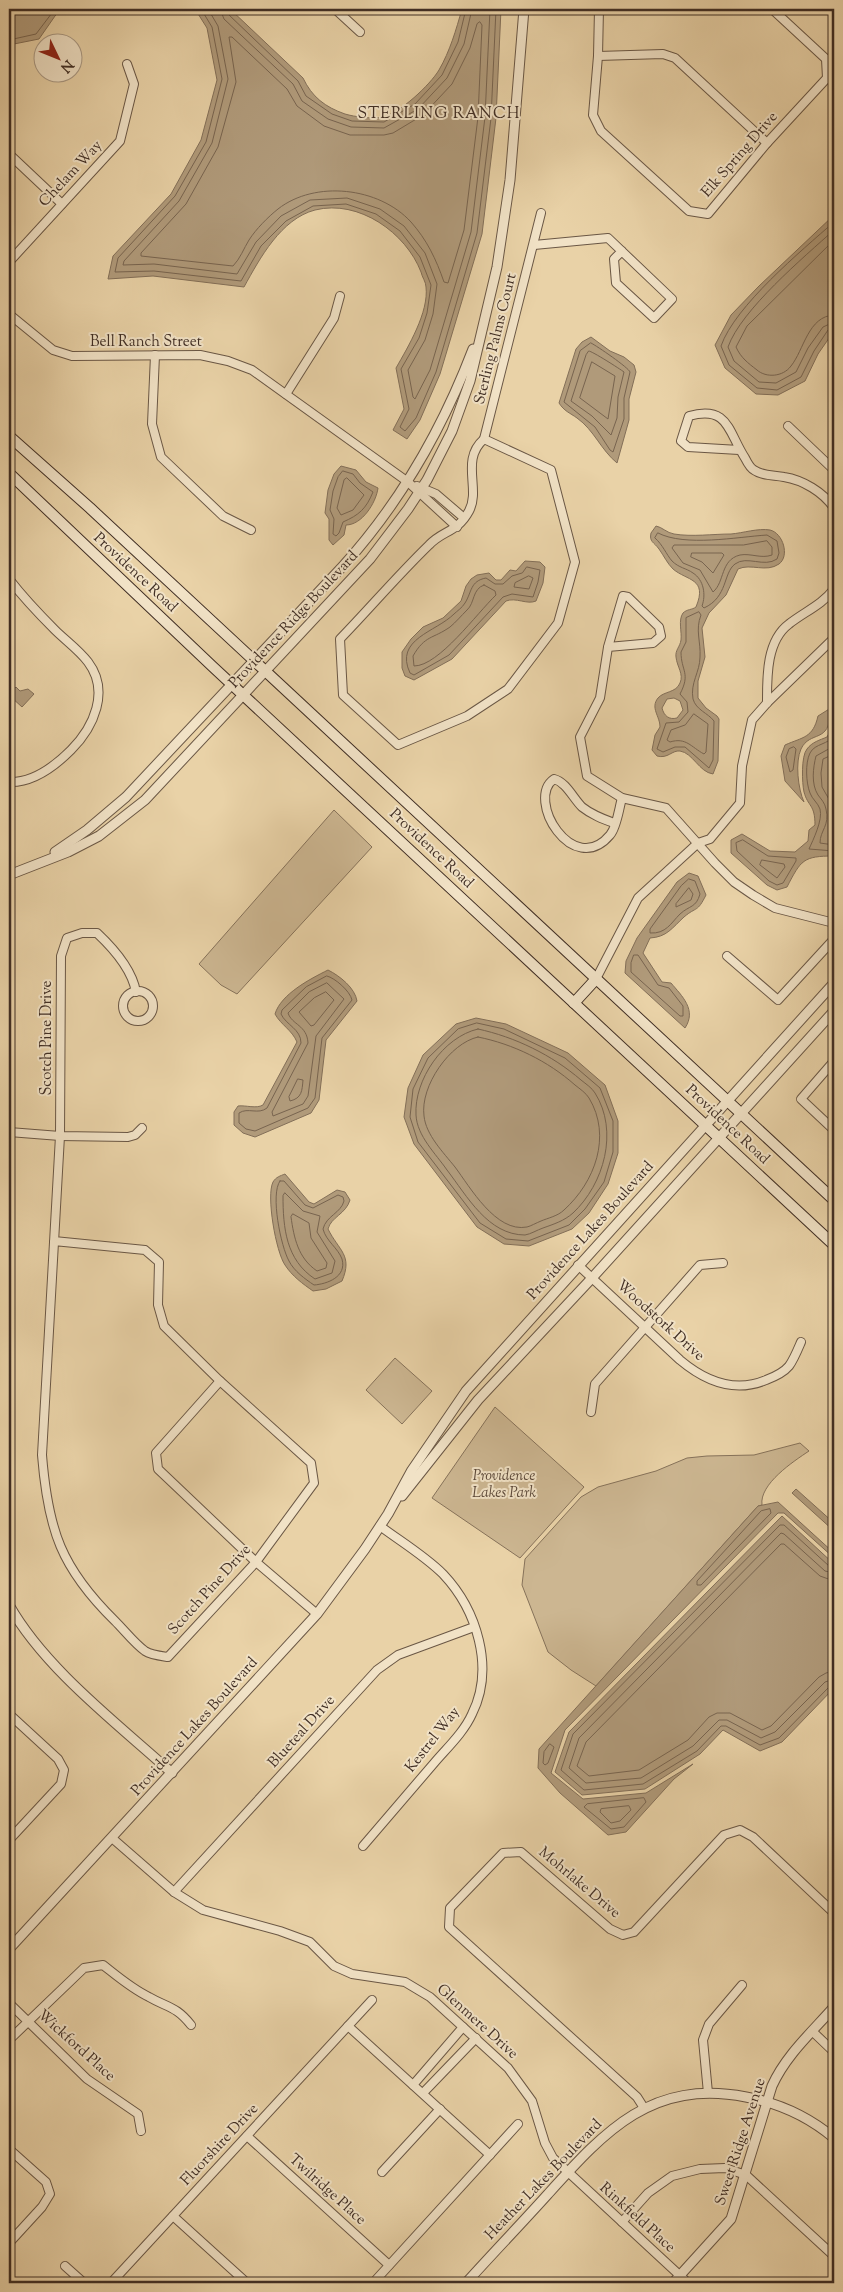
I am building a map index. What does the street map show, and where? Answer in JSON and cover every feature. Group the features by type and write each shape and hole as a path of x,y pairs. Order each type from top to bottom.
{"main road":[{"name":"Providence Road","path":"9,436 90,508 834,1200"},
{"name":"Providence Road","path":"9,473 231,684 834,1245"},
{"path":"574,1002 596,979"}],"street":[{"path":"335,9 360,32"},
{"name":"Providence Ridge Boulevard","path":"9,875 83,844 129,814 159,787 370,559 421,490 443,449 458,414 475,364 497,267 510,180 524,9"},
{"name":"Elk Spring Drive","path":"599,9 598,56 593,115 601,131 689,211 708,214 767,143 827,78 826,59 772,9"},
{"path":"598,56 663,54 675,58 767,143"},
{"name":"Chelam Way","path":"9,262 120,141 134,84 126,64"},
{"path":"9,154 62,204"},
{"name":"Sterling Palms Court","path":"484,439 551,470 575,562 558,623 508,689 467,716 398,745 343,695 340,639 431,542 457,527 472,502 471,466 478,445 484,439 541,213"},
{"path":"534,245 608,238 622,251 672,299 654,318 616,283 614,259 622,251"},
{"path":"286,394 334,318 340,296"},
{"name":"Bell Ranch Street","path":"9,314 53,350 72,356 200,354 228,361 252,370 408,482"},
{"name":"Providence Ridge Boulevard","path":"36,864 87,830 116,806 359,548 408,482 448,412 483,323"},
{"path":"155,355 152,424 161,457 223,516 251,530"},
{"path":"739,450 688,447 680,441 689,416 704,412 717,416 729,426 739,450 753,470 765,475 786,477 813,488 827,497 834,508"},
{"path":"788,426 834,470"},
{"path":"408,482 421,490 457,527"},
{"path":"421,490 436,494 464,518"},
{"path":"9,580 55,630 87,660 96,676 99,698 92,722 82,738 68,753 34,777 19,782 9,782"},
{"path":"767,703 767,673 777,638 788,624 816,606 834,589"},
{"path":"608,647 653,643 661,636 659,627 628,597 623,596 608,647 600,698 580,737 587,776 622,798 666,808 727,876 753,896 775,908 834,923"},
{"path":"596,979 638,898 698,842 710,838 740,803 742,766 752,720 834,638"},
{"path":"614,823 593,815 582,806 560,781 554,779 550,782 544,801 547,811 562,838 576,848 595,846 611,834 622,798"},
{"name":"Scotch Pine Drive","path":"54,1241 145,1250 159,1262 158,1305 164,1326 220,1382 311,1463 314,1484 256,1562 168,1658 146,1651 90,1597 68,1564 52,1527 44,1487 42,1455 54,1241 60,1136 61,956 67,938 82,933 97,933 109,944 134,979 136,992"},
{"path":"727,956 778,1000 834,938"},
{"name":"Providence Lakes Boulevard","path":"388,1514 412,1470 466,1391 834,983"},
{"name":"Providence Lakes Boulevard","path":"9,1949 316,1614 388,1514 468,1412 834,1011"},
{"path":"834,1061 801,1099 834,1130"},
{"path":"9,1132 60,1136 128,1137 135,1135 142,1128"},
{"path":"591,1412 595,1384 644,1327 700,1265 723,1263"},
{"name":"Woodstork Drive","path":"578,1265 694,1372 709,1380 742,1386 758,1384 773,1378 789,1367 801,1342"},
{"path":"220,1382 156,1453 158,1469 256,1562 316,1614"},
{"name":"Kestrel Way","path":"363,1846 454,1741 472,1714 483,1677 481,1651 467,1606 458,1591 442,1572 380,1526"},
{"path":"9,1605 33,1640 54,1664 172,1773"},
{"name":"Blueteal Drive","path":"174,1892 377,1670 398,1655 474,1627"},
{"path":"9,1714 58,1759 64,1770 61,1784 9,1840"},
{"name":"Mohrlake Drive","path":"644,2108 637,2097 449,1927 450,1908 503,1853 521,1852 610,1929 622,1935 634,1932 724,1835 740,1830 753,1837 834,1913"},
{"name":"Glenmere Drive","path":"112,1838 174,1892 203,1910 280,1931 310,1942 334,1966 352,1974 405,1982 430,1997 508,2068 532,2101 549,2153 567,2173"},
{"path":"9,2040 84,1968 103,1965 150,1998 182,2013 191,2025"},
{"path":"708,2093 704,2040 709,2024 742,1985"},
{"name":"Fluorshire Drive","path":"111,2283 372,2000"},
{"name":"Wickford Place","path":"9,2003 87,2079 138,2114 141,2131"},
{"name":"Sweet Ridge Avenue","path":"673,2283 731,2219 778,2072 834,2007"},
{"path":"348,2026 490,2155"},
{"path":"413,2085 463,2027"},
{"path":"812,2032 834,2052"},
{"path":"423,2094 476,2038"},
{"path":"441,2053 452,2062"},
{"name":"Heather Lakes Boulevard","path":"466,2283 606,2133 644,2108 677,2097 708,2093 737,2095 767,2102 807,2118 834,2138"},
{"path":"382,2172 440,2109"},
{"path":"372,2283 518,2124"},
{"name":"Twilridge Place","path":"247,2136 389,2265"},
{"path":"9,2149 46,2182 50,2194 42,2207 9,2243"},
{"path":"622,2222 648,2193 672,2176 713,2168 736,2171 746,2175 834,2256"},
{"name":"Rinkfield Place","path":"567,2173 688,2283"},
{"path":"173,2216 247,2283"},
{"path":"65,2266 84,2283"}],"green space":[{"path":"334,810 372,847 237,994 221,985 199,964"},
{"path":"395,1358 432,1391 402,1424 366,1390"},
{"name":"Providence Lakes Park","path":"495,1407 584,1487 520,1558 432,1498"},
{"path":"800,1443 809,1451 772,1481 766,1489 762,1505 758,1506 596,1686 548,1652 522,1585 525,1559 581,1497 598,1487 656,1471 687,1458 754,1455"}],"water":[{"path":"9,9 62,9 44,32 32,32 32,40 9,45"},
{"path":"195,9 230,9 303,78 311,91 320,100 331,108 345,114 374,118 383,117 398,110 414,98 435,76 450,48 462,9 501,9 496,118 482,234 440,374 420,420 407,439 393,430 404,409 396,368 412,340 421,318 426,297 426,285 414,258 404,244 379,222 364,214 332,208 315,210 303,215 292,222 273,241 244,287 153,276 108,279 113,256 171,194 201,140 217,80 207,28"},
{"path":"834,215 834,331 818,354 805,381 778,395 756,394 725,368 715,345 731,315"},
{"path":"591,337 610,351 624,357 634,365 636,372 629,399 629,420 617,463 583,423 565,410 559,403 576,349 582,342"},
{"path":"341,466 356,470 366,482 378,488 377,494 367,512 357,521 346,525 344,535 333,545 329,540 329,519 325,513 328,490 334,474"},
{"path":"656,526 671,533 681,535 731,534 770,530 778,535 784,545 784,556 779,564 774,567 743,567 738,569 726,595 709,613 702,628 705,657 698,681 698,698 719,719 718,761 713,774 704,770 685,752 677,751 661,757 657,756 652,750 655,735 660,727 655,705 658,698 676,689 680,683 680,670 676,655 681,640 681,619 683,613 696,607 699,591 698,585 671,567 651,540 651,533","holes":["674,698 680,701 683,710 677,718 669,718 662,708 667,699"]},
{"path":"525,561 540,562 545,567 543,583 536,601 506,601 452,659 414,680 405,676 402,668 402,652 423,627 443,618 461,601 466,586 471,579 477,575 489,573 496,580 501,580 510,570 516,571"},
{"path":"16,687 20,691 28,689 34,694 22,707 11,697 11,692"},
{"path":"834,706 834,709 830,712 827,729 805,743 799,754 798,776 804,802 785,781 781,756 785,745 810,733 818,716"},
{"path":"834,724 834,856 816,857 804,861 787,887 777,890 767,885 731,853 731,840 742,834 770,851 795,852 808,841 809,830 815,825 815,818 813,809 807,801 804,792 802,776 805,752 811,745 827,737"},
{"path":"689,873 698,876 706,895 703,901 699,907 684,917 669,931 661,936 650,938 643,953 662,982 671,983 687,1004 689,1015 685,1028 625,973 626,961 637,938 677,882"},
{"path":"328,970 346,983 356,996 357,1001 326,1040 319,1100 311,1113 255,1137 243,1133 234,1125 234,1112 238,1106 257,1107 263,1105 297,1042 275,1014 278,1007 297,988"},
{"path":"476,1018 506,1024 568,1053 605,1085 618,1121 618,1153 608,1184 589,1213 572,1229 529,1246 504,1244 477,1227 414,1144 404,1117 408,1088 423,1055 456,1024"},
{"path":"285,1174 309,1202 314,1204 337,1190 345,1192 350,1200 345,1209 332,1221 328,1229 345,1259 345,1272 342,1281 326,1289 313,1291 302,1283 285,1265 278,1249 271,1211 271,1189 273,1182"},
{"path":"796,1489 834,1523 834,1531 792,1493"},
{"path":"778,1502 834,1553 834,1558 784,1513 778,1513 565,1730 551,1773 583,1799 646,1793 693,1764 674,1779 626,1832 608,1835 560,1793 538,1768 539,1749 758,1506"},
{"path":"782,1516 834,1564 834,1688 782,1742 760,1751 723,1730 700,1754 645,1789 582,1795 555,1772 569,1732"}],"district":[{"name":"STERLING RANCH","path":"439,114"}]}
